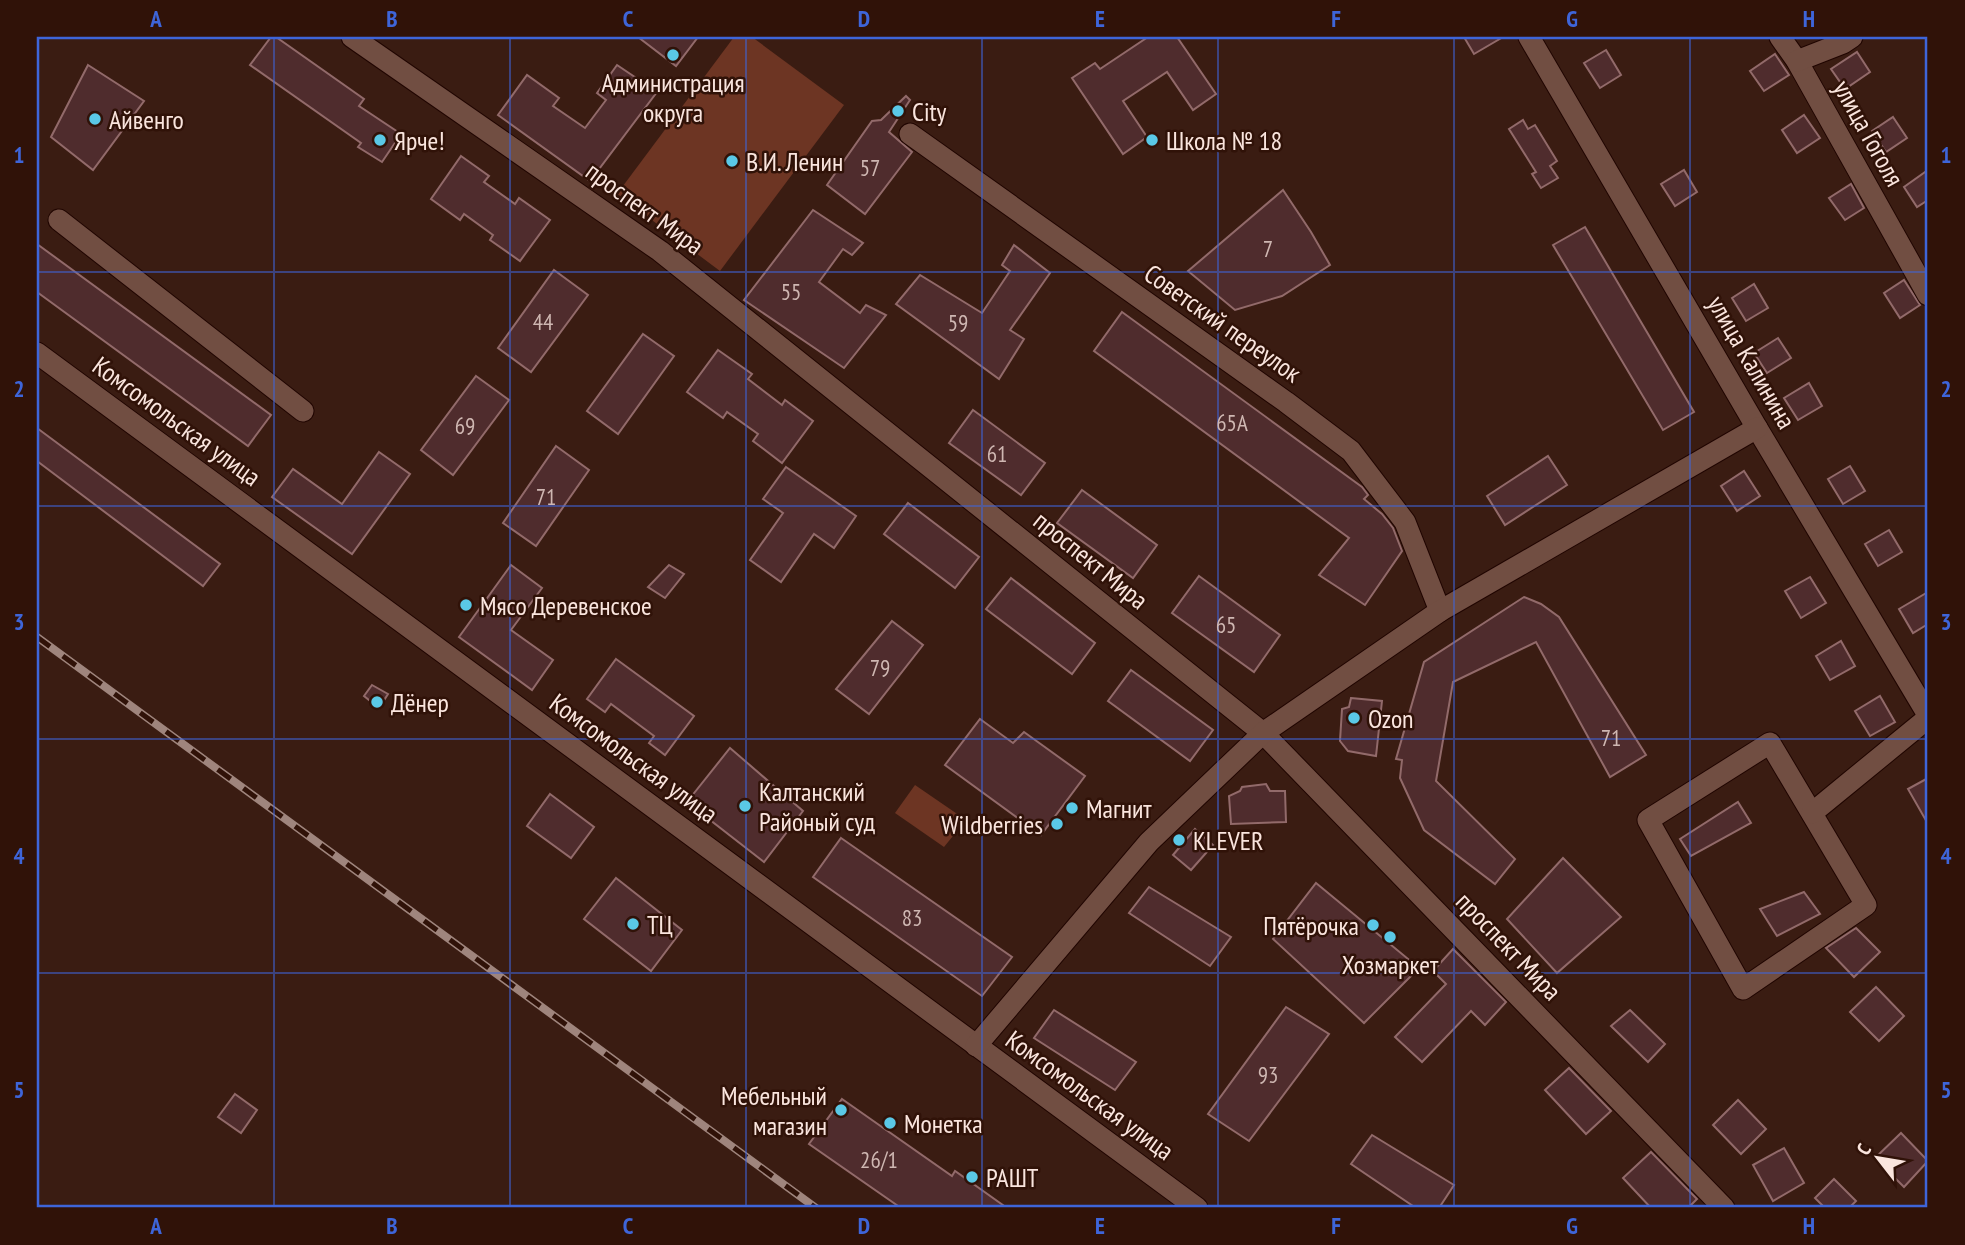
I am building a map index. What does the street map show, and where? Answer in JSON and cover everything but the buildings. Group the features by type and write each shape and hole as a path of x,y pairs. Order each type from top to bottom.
{"street":[{"name":"проспект Мира","path":"352,37 660,251 1263,733 1724,1208"},
{"name":"улица Калинина","path":"1529,37 1928,717"},
{"name":"улица Гоголя","path":"1780,37 1797,61 1928,295"},
{"path":"1797,61 1852,37"},
{"name":"Советский переулок","path":"911,134 1286,401 1351,451 1405,522 1440,611"},
{"path":"59,220 303,411"},
{"name":"Комсомольская улица","path":"37,353 1197,1208"},
{"path":"976,1046 1149,842 1263,733 1440,611 1757,428"},
{"path":"1812,813 1928,717"},
{"path":"1770,743 1812,813 1866,905 1742,989 1648,820 1770,743"}],"shaded area":[{"path":"734,37 752,37 844,105 720,271 617,194"},
{"path":"915,785 966,820 944,847 895,813"}],"railway":[{"path":"37,637 816,1208"}],"place":[{"name":"Администрация округа","path":"673,55"},
{"name":"City","path":"898,111"},
{"name":"Айвенго","path":"95,119"},
{"name":"Ярче!","path":"380,140"},
{"name":"Школа № 18","path":"1152,140"},
{"name":"В.И. Ленин","path":"732,161"},
{"name":"Мясо Деревенское","path":"466,605"},
{"name":"Дёнер","path":"377,702"},
{"name":"Ozon","path":"1354,718"},
{"name":"Калтанский Районый суд","path":"745,806"},
{"name":"Магнит","path":"1072,808"},
{"name":"Wildberries","path":"1057,824"},
{"name":"KLEVER","path":"1179,840"},
{"name":"ТЦ","path":"633,924"},
{"name":"Пятёрочка","path":"1373,925"},
{"name":"Хозмаркет","path":"1390,937"},
{"name":"Мебельный магазин","path":"841,1110"},
{"name":"Монетка","path":"890,1123"},
{"name":"РАШТ","path":"972,1177"}]}
